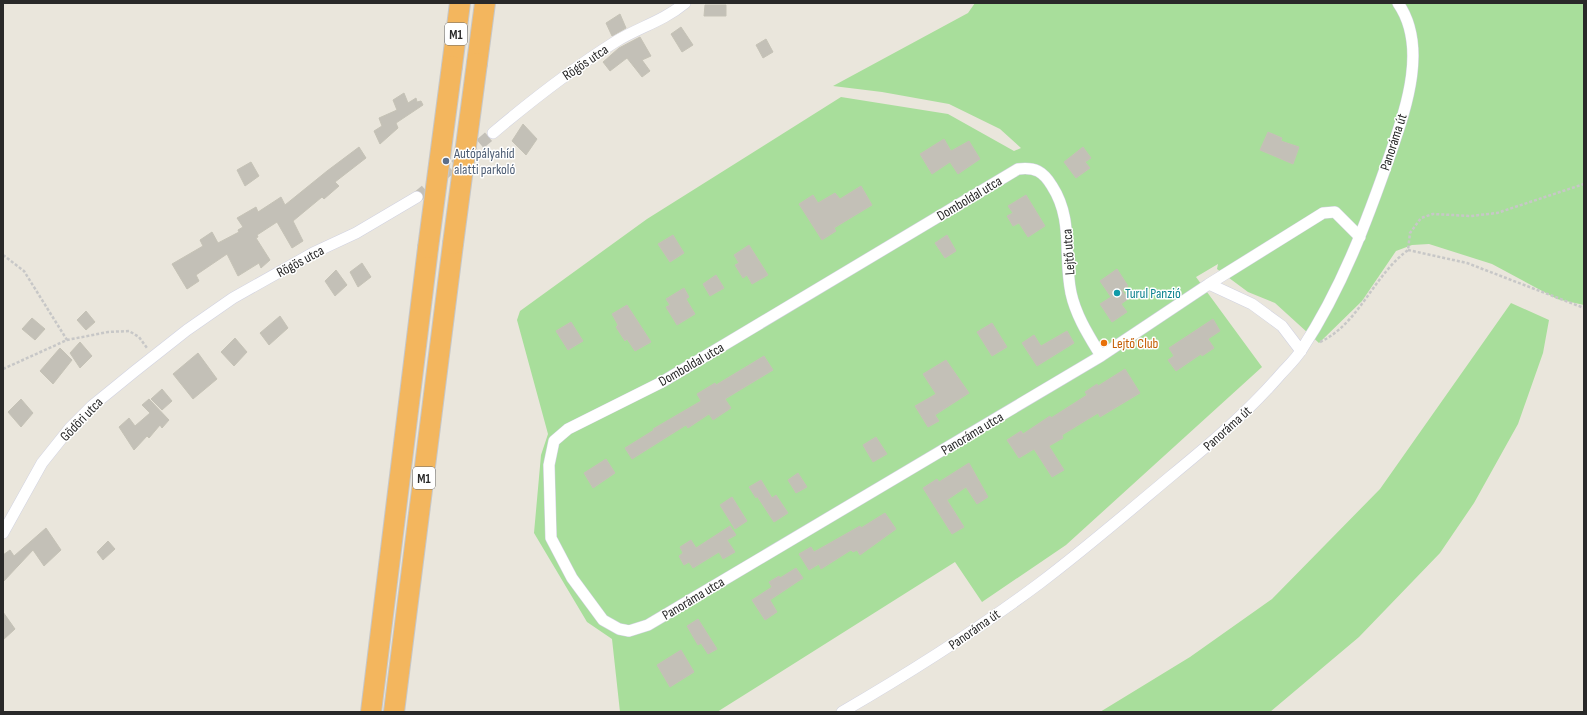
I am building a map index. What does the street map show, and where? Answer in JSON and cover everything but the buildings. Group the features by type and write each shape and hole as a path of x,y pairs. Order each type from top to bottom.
{"highway":[{"name":"M1","path":"371,712 428,248 460,3"},
{"name":"M1","path":"394,712 485,3"}],"street":[{"name":"Rögös utca","path":"493,133 547,87 617,41 655,24 684,3"},
{"name":"Panoráma út","path":"842,712 945,650 1034,587 1234,424 1261,397 1301,351 1341,282 1360,237 1401,120 1410,82 1412,56 1410,32 1398,3"},
{"name":"Lejtő utca","path":"1018,169 1031,168 1046,175 1061,200 1067,227 1068,267 1071,292 1078,314 1101,356"},
{"name":"Domboldal utca","path":"629,630 619,629 603,620 572,578 551,538 549,465 554,441 568,429 662,382 1018,169"},
{"name":"Rögös utca","path":"187,330 233,298 263,280 313,253 356,233 417,197"},
{"name":"Panoráma utca","path":"629,630 648,625 1101,356 1209,284 1323,213 1335,212 1360,237"},
{"path":"1209,284 1252,304 1282,326 1301,351"},
{"name":"Gödöri utca","path":"3,533 42,463 70,428 92,406 187,330"}],"path":[{"path":"1301,351 1328,339 1350,320 1382,274 1394,260 1408,250 1410,233 1421,218 1434,214 1471,216 1497,213 1584,184"},
{"path":"1408,250 1467,263 1584,308"},
{"path":"3,255 24,271 67,340"},
{"path":"3,369 67,340 108,332 129,331 139,337 153,357"}],"green space":[{"path":"975,3 1584,3 1584,305 1557,299 1492,264 1429,244 1412,245 1396,251 1362,301 1319,343 1275,303 1248,292 1217,269 1218,264 1196,277 1262,367 1066,545 982,602 955,562 717,712 620,712 612,639 587,622 534,533 541,455 548,434 517,320 520,311 647,219 841,97 948,114 1014,151 1021,148 1000,129 949,104 882,92 833,86 968,13"},
{"path":"1511,303 1549,320 1543,353 1518,424 1474,503 1440,553 1359,637 1270,712 1100,712 1190,657 1272,599 1380,489"}],"tunnel":[{"path":"417,197 493,133"}],"place":[{"name":"Autópályahíd alatti parkoló","path":"446,161"},
{"name":"Turul Panzió","path":"1117,293"},
{"name":"Lejtő Club","path":"1104,343"}]}
